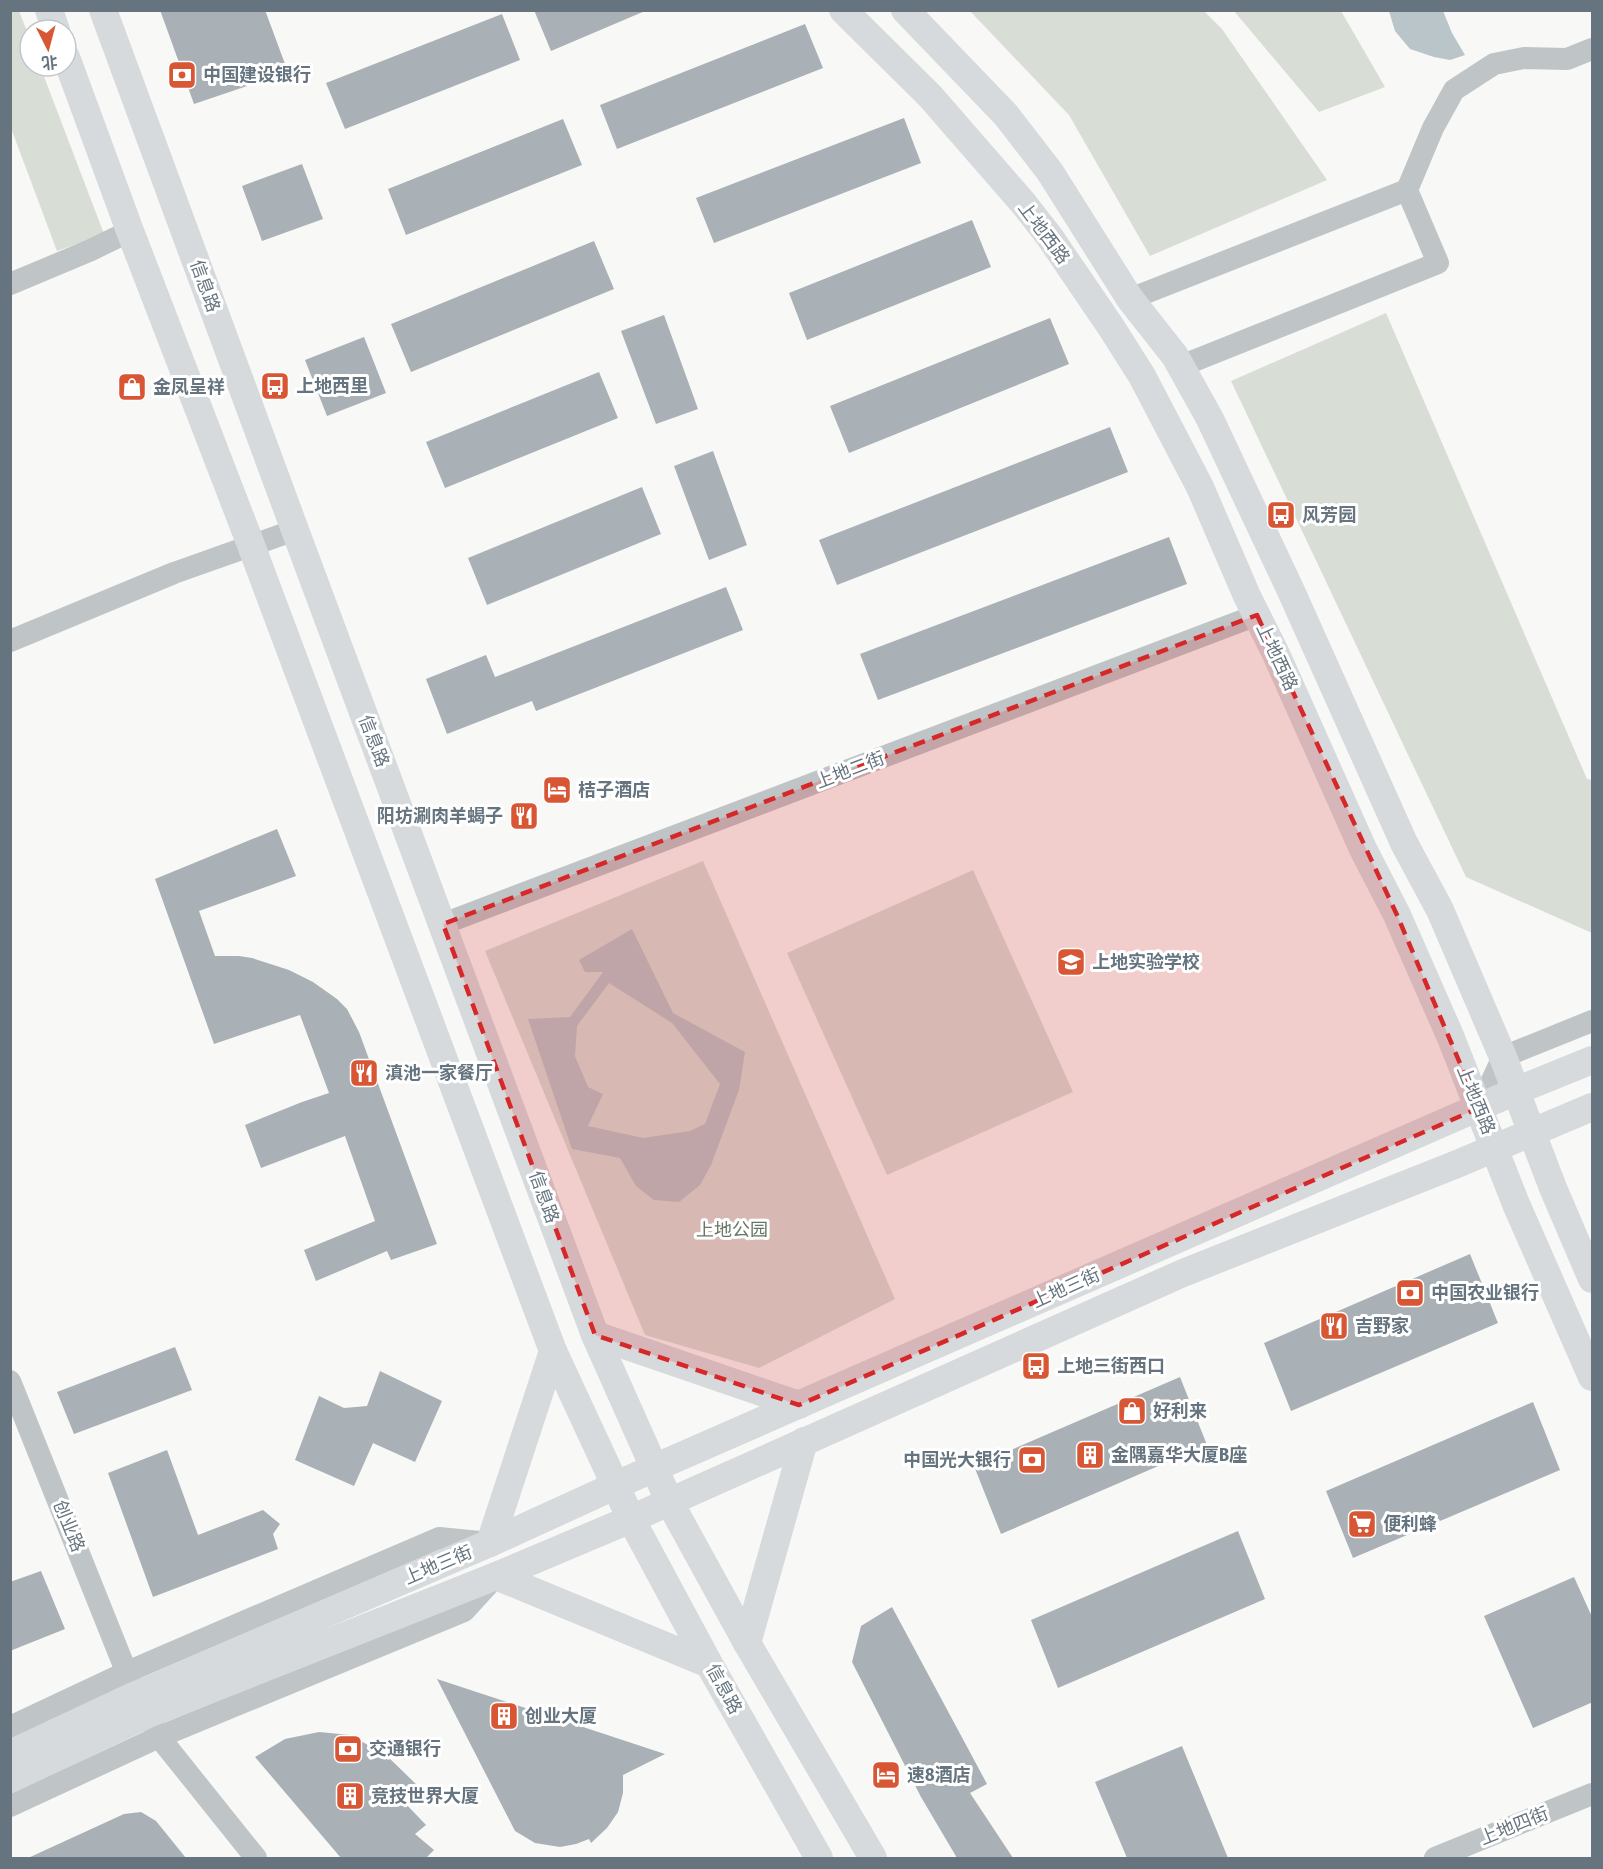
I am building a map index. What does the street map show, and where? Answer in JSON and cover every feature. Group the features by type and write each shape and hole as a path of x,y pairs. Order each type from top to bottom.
{"main road":[{"name":"信息路","path":"103,10 596,1335 669,1501 747,1643"},
{"name":"上地西路","path":"843,10 930,96 1024,204 1049,236 1142,376 1200,487 1363,849 1397,915 1451,1038 1515,1204 1593,1377"},
{"name":"上地西路","path":"905,10 1006,115 1050,172 1130,299 1175,356 1210,419 1234,466 1404,843 1440,910 1503,1057 1593,1279"},
{"path":"74,78 553,1351 490,1543"},
{"name":"上地三街","path":"10,1779 143,1705 654,1468 1516,1091 1593,1060"},
{"name":"上地三街","path":"10,1754 496,1576 631,1519 1183,1273 1593,1107"},
{"path":"596,1335 799,1405"},
{"name":"信息路","path":"553,1351 631,1519 819,1858"},
{"path":"804,1442 747,1643 873,1858"},
{"path":"496,1576 710,1664"}],"street":[{"path":"1181,366 1438,263 1407,190 1433,128 1454,90 1494,64 1524,58 1567,59 1593,49"},
{"path":"1130,299 1407,190"},
{"path":"10,285 130,231"},
{"path":"10,641 174,573 295,530"},
{"name":"上地二街","path":"443,924 1257,615"},
{"path":"1479,1108 1503,1057 1593,1021"},
{"name":"创业路","path":"10,1381 143,1705 256,1858"},
{"path":"10,1806 143,1705"},
{"name":"上地三街","path":"10,1727 143,1705"},
{"name":"上地四街","path":"1435,1858 1593,1794"}],"highlighted area":[{"path":"1257,615 1397,915 1479,1108 799,1405 595,1335 443,924"}],"green space":[{"path":"11,11 19,11 22,18 18,18 18,78 45,78 104,234 57,251 11,128"},
{"path":"970,11 1204,11 1222,29 1327,180 1150,256 1069,115"},
{"path":"1234,11 1341,11 1385,87 1319,112"},
{"path":"1386,313 1587,779 1592,780 1592,933 1466,877 1231,381"},
{"name":"上地公园","path":"703,861 895,1299 759,1368 645,1335 485,951"},
{"path":"973,870 1073,1092 887,1175 787,953"}],"shaded area":[{"path":"1389,11 1443,11 1465,55 1450,60 1410,49 1395,31"},
{"path":"632,929 673,1013 745,1052 739,1090 711,1165 700,1185 679,1202 654,1200 636,1186 620,1158 572,1149 528,1019 570,1017 603,972 585,972 579,960","holes":["609,983 672,1023 720,1084 705,1124 690,1131 643,1138 588,1126 603,1094 588,1087 575,1056 577,1026"]}],"building":[{"path":"160,10 265,10 288,72 194,104"},
{"path":"534,10 645,10 645,11 551,51"},
{"path":"502,14 520,60 345,129 326,83"},
{"path":"805,24 823,68 617,149 600,105"},
{"path":"904,118 921,163 714,243 696,198"},
{"path":"563,119 582,165 406,235 388,189"},
{"path":"302,164 323,219 262,241 242,186"},
{"path":"972,220 991,267 807,340 789,293"},
{"path":"594,241 614,289 411,372 391,324"},
{"path":"664,315 698,409 656,424 621,331"},
{"path":"1050,318 1069,364 849,453 830,406"},
{"path":"364,337 386,393 327,416 305,360"},
{"path":"599,372 618,418 445,488 426,442"},
{"path":"1110,427 1128,472 837,585 819,540"},
{"path":"713,451 747,545 709,560 674,466"},
{"path":"642,487 661,534 487,605 468,558"},
{"path":"1169,537 1187,584 878,700 860,654"},
{"path":"726,587 743,630 536,711 532,701 447,734 426,679 486,655 495,677"},
{"path":"277,829 296,876 199,911 215,956 252,958 289,970 313,982 347,1009 359,1032 437,1244 391,1260 387,1251 316,1281 304,1250 375,1221 345,1136 261,1168 245,1125 329,1093 300,1015 214,1044 155,879"},
{"path":"1470,1254 1498,1323 1291,1411 1264,1343"},
{"path":"175,1347 192,1390 74,1434 57,1392"},
{"path":"380,1371 442,1401 415,1462 373,1443 354,1486 295,1460 319,1396 344,1408 367,1406"},
{"name":"金隅嘉华大厦B座","path":"1180,1377 1207,1445 1001,1534 974,1466"},
{"path":"1533,1402 1560,1470 1353,1558 1326,1491"},
{"path":"167,1450 198,1535 263,1510 280,1524 273,1534 278,1549 153,1597 108,1473"},
{"path":"1238,1531 1265,1599 1058,1688 1031,1620"},
{"path":"41,1571 65,1629 10,1651 10,1582"},
{"path":"1574,1577 1593,1619 1593,1702 1533,1728 1484,1616"},
{"path":"892,1607 987,1784 970,1793 1013,1858 957,1858 921,1797 852,1662 861,1626"},
{"name":"创业大厦","path":"437,1679 665,1754 623,1775 623,1793 618,1812 607,1828 591,1843 589,1839 560,1847 535,1843 515,1831"},
{"name":"竞技世界大厦","path":"319,1732 350,1735 386,1755 421,1789 404,1802 426,1825 415,1834 434,1850 426,1858 341,1858 255,1757 285,1739"},
{"path":"1182,1746 1228,1858 1127,1858 1095,1782"},
{"path":"141,1812 156,1821 186,1858 28,1858 124,1814"}],"place":[{"name":"中国建设银行","path":"182,75"},
{"name":"上地西里","path":"275,386"},
{"name":"金凤呈祥","path":"132,387"},
{"name":"风芳园","path":"1281,515"},
{"name":"桔子酒店","path":"557,790"},
{"name":"阳坊涮肉羊蝎子","path":"524,816"},
{"name":"上地实验学校","path":"1071,962"},
{"name":"滇池一家餐厅","path":"364,1073"},
{"name":"中国农业银行","path":"1410,1293"},
{"name":"吉野家","path":"1334,1326"},
{"name":"上地三街西口","path":"1036,1366"},
{"name":"好利来","path":"1132,1411"},
{"name":"金隅嘉华大厦B座","path":"1090,1455"},
{"name":"中国光大银行","path":"1032,1460"},
{"name":"便利蜂","path":"1362,1524"},
{"name":"创业大厦","path":"504,1716"},
{"name":"交通银行","path":"348,1749"},
{"name":"速8酒店","path":"886,1775"},
{"name":"竞技世界大厦","path":"350,1796"}]}
